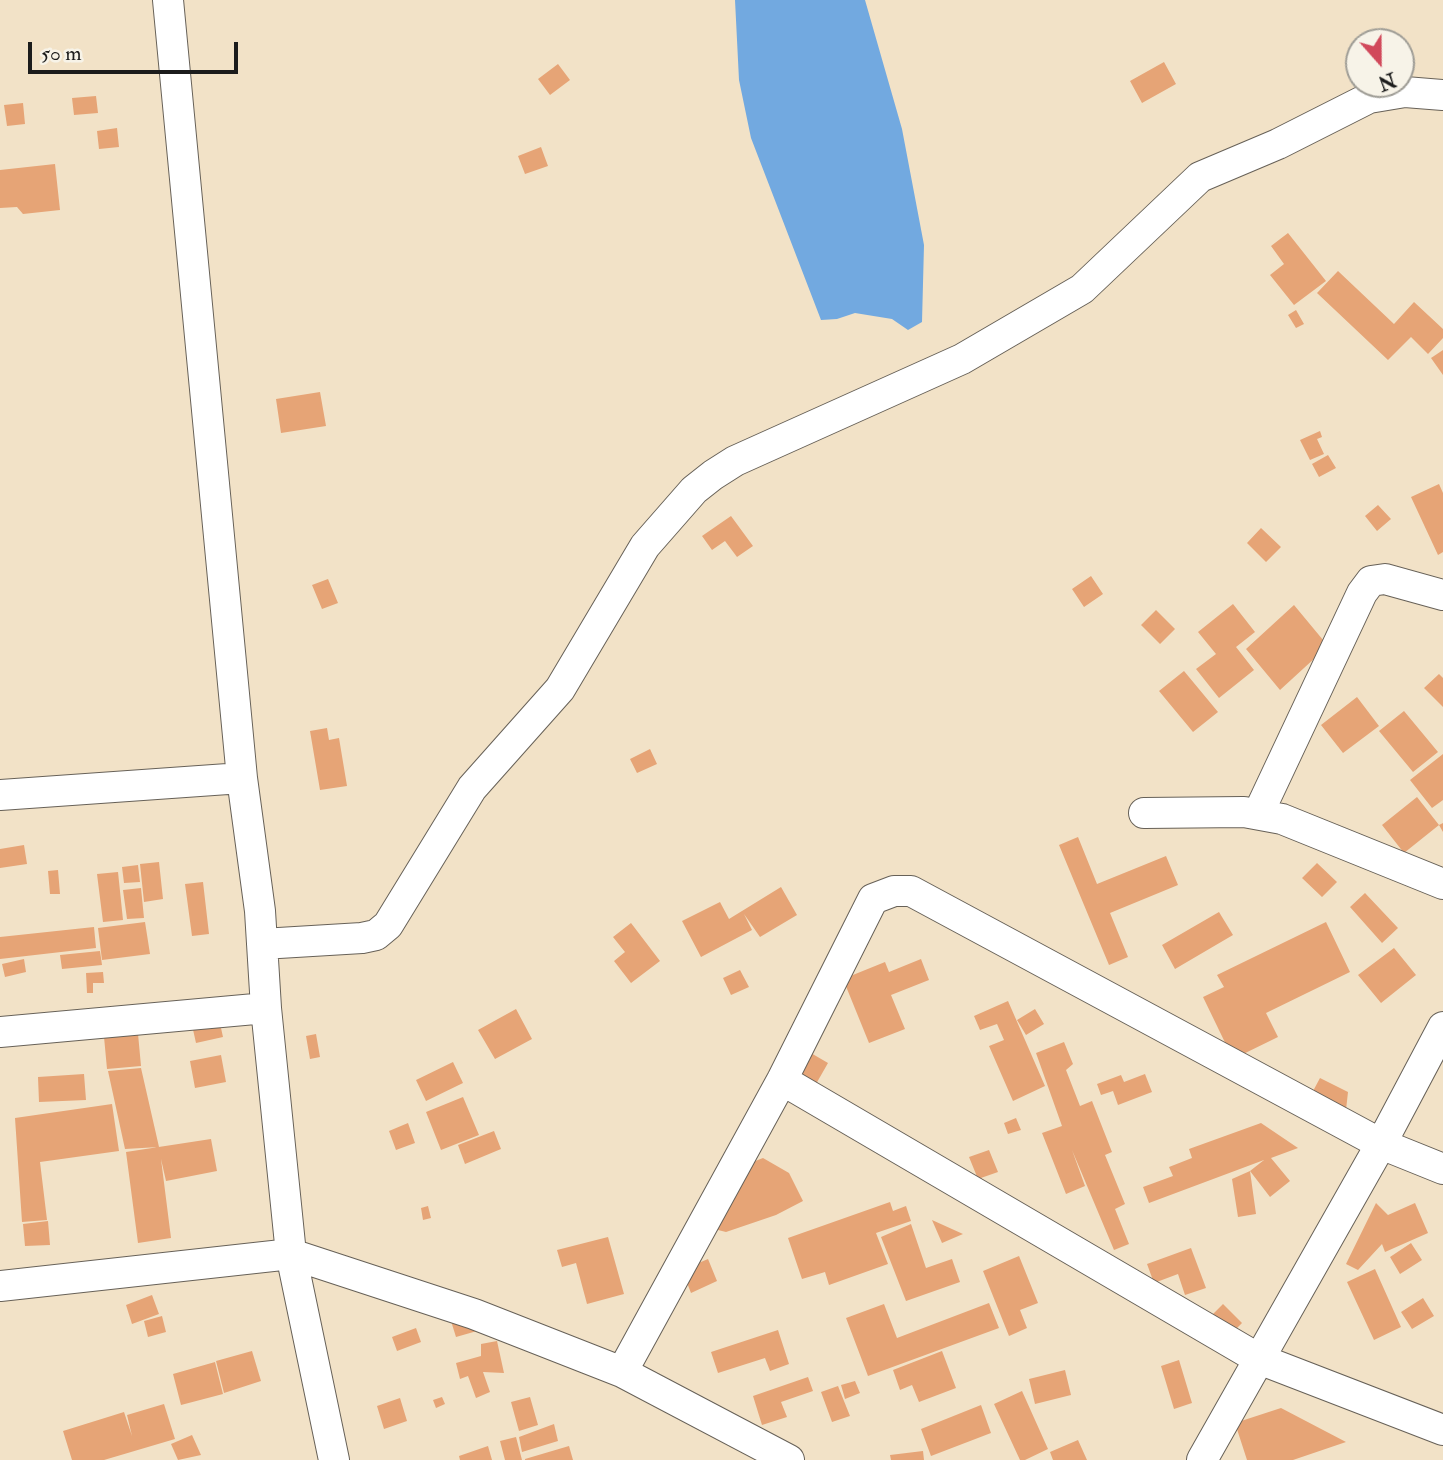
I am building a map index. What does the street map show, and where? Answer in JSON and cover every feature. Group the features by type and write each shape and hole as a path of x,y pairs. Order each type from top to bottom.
{"street":[{"path":"168,0 242,778 262,944 291,1254 334,1460"},
{"path":"262,944 362,938 376,935 388,925 472,788 560,689 645,546 694,491 713,475 735,461 962,359 1082,289 1200,177 1278,144 1369,98 1405,92 1443,95"},
{"path":"1258,814 1362,593 1371,582 1385,579 1443,595"},
{"path":"0,795 242,778"},
{"path":"1144,813 1244,812 1282,819 1443,884"},
{"path":"622,1372 782,1080 873,899 894,891 911,891 1381,1144 1443,1168"},
{"path":"0,1032 266,1008"},
{"path":"1202,1460 1381,1144 1443,1027"},
{"path":"782,1080 1259,1359 1443,1430"},
{"path":"0,1286 291,1254 474,1314 622,1372 789,1460"}],"water":[{"path":"735,0 865,0 902,129 924,245 922,322 908,330 892,319 855,313 837,319 821,320 751,138 739,80"}],"building":[{"path":"1164,62 1176,84 1142,103 1130,81"},
{"path":"558,64 570,80 550,95 538,79"},
{"path":"96,96 98,113 74,115 72,98"},
{"path":"23,103 25,124 7,126 4,105"},
{"path":"117,128 119,147 99,149 97,131"},
{"path":"541,147 548,166 525,174 518,156"},
{"path":"55,164 60,210 23,214 17,207 0,208 0,170"},
{"path":"1288,233 1326,281 1294,305 1270,275 1284,264 1271,246"},
{"path":"1338,271 1394,324 1414,302 1443,329 1443,338 1428,354 1411,337 1388,360 1317,293"},
{"path":"1296,310 1304,324 1296,328 1288,315"},
{"path":"1443,350 1443,375 1431,358"},
{"path":"320,392 326,426 281,433 276,399"},
{"path":"1320,431 1322,437 1317,439 1324,454 1310,460 1300,440"},
{"path":"1328,455 1336,468 1319,477 1312,464"},
{"path":"1439,484 1443,493 1443,552 1438,555 1411,497"},
{"path":"1378,505 1391,519 1377,531 1365,516"},
{"path":"731,516 753,546 737,557 725,541 712,550 702,536"},
{"path":"1261,528 1281,547 1266,562 1247,543"},
{"path":"1091,576 1103,594 1084,607 1072,589"},
{"path":"328,579 338,603 322,609 312,585"},
{"path":"1233,604 1255,632 1236,647 1254,670 1219,698 1196,669 1216,654 1198,632"},
{"path":"1294,605 1328,646 1280,690 1246,649"},
{"path":"1156,610 1175,629 1160,644 1141,625"},
{"path":"1184,671 1218,712 1193,732 1159,691"},
{"path":"1439,674 1443,678 1443,707 1424,688"},
{"path":"1357,697 1379,726 1343,753 1321,725"},
{"path":"1404,711 1438,752 1413,772 1379,731"},
{"path":"327,728 329,740 339,738 347,786 320,790 310,731"},
{"path":"650,749 657,764 637,773 630,759"},
{"path":"1443,754 1443,800 1432,808 1410,780"},
{"path":"1417,797 1439,825 1404,853 1382,825"},
{"path":"1078,837 1097,884 1166,856 1178,885 1110,913 1128,957 1109,965 1059,845"},
{"path":"24,845 27,864 0,868 0,849"},
{"path":"159,862 163,899 144,902 140,864"},
{"path":"1317,863 1337,882 1322,897 1302,878"},
{"path":"138,865 140,882 124,883 122,867"},
{"path":"58,870 60,894 50,894 48,871"},
{"path":"118,872 123,920 103,922 97,874"},
{"path":"203,882 209,934 192,936 185,884"},
{"path":"781,887 797,915 760,937 744,914 752,930 701,957 682,921 720,902 729,919"},
{"path":"141,888 144,918 127,919 123,890"},
{"path":"1365,893 1398,928 1382,943 1350,907"},
{"path":"1219,912 1233,935 1175,969 1162,945"},
{"path":"145,922 150,954 102,960 98,928"},
{"path":"1326,922 1350,972 1266,1013 1278,1037 1233,1059 1203,997 1224,987 1217,975"},
{"path":"631,923 660,961 631,983 614,961 625,952 613,937"},
{"path":"94,927 96,948 0,959 0,937"},
{"path":"1394,948 1416,975 1381,1003 1358,975"},
{"path":"100,951 102,965 62,969 60,955"},
{"path":"24,959 26,972 5,977 2,964"},
{"path":"921,959 929,980 891,995 905,1029 869,1043 843,979 885,962 889,972"},
{"path":"740,970 749,987 731,995 723,978"},
{"path":"103,972 104,983 93,983 93,993 87,993 86,973"},
{"path":"1008,1001 1045,1086 1013,1101 989,1046 1004,1040 997,1024 980,1030 974,1016"},
{"path":"516,1009 532,1039 495,1059 478,1030"},
{"path":"1035,1009 1044,1024 1026,1035 1017,1020"},
{"path":"219,1019 223,1037 196,1043 192,1025"},
{"path":"137,1023 141,1066 107,1069 103,1026"},
{"path":"316,1034 320,1057 310,1059 306,1036"},
{"path":"1064,1042 1073,1064 1066,1070 1080,1106 1092,1101 1112,1152 1105,1155 1125,1204 1115,1209 1129,1244 1114,1250 1072,1150 1085,1186 1066,1194 1042,1133 1062,1126 1036,1053"},
{"path":"804,1049 828,1063 812,1091 787,1077"},
{"path":"221,1055 226,1082 195,1088 190,1061"},
{"path":"453,1062 463,1083 426,1101 416,1080"},
{"path":"141,1068 159,1147 125,1149 108,1071"},
{"path":"84,1074 86,1100 39,1102 38,1077"},
{"path":"1145,1074 1152,1092 1118,1105 1113,1091 1101,1095 1097,1084 1121,1075 1124,1082"},
{"path":"1320,1078 1348,1092 1346,1110 1312,1093"},
{"path":"463,1097 479,1135 441,1150 426,1112"},
{"path":"112,1104 119,1151 40,1162 47,1220 22,1222 15,1118"},
{"path":"1016,1118 1021,1130 1008,1134 1004,1123"},
{"path":"408,1123 415,1143 396,1150 389,1131"},
{"path":"1261,1123 1298,1148 1271,1158 1290,1181 1270,1197 1250,1171 1264,1160 1149,1203 1143,1187 1173,1176 1169,1167 1192,1158 1189,1149"},
{"path":"494,1131 501,1149 465,1164 458,1145"},
{"path":"211,1139 217,1171 166,1181 161,1159 171,1238 138,1243 126,1152"},
{"path":"989,1150 998,1172 978,1179 969,1157"},
{"path":"763,1158 789,1173 803,1201 776,1215 726,1232 706,1227 740,1167"},
{"path":"1250,1171 1256,1214 1238,1217 1232,1179"},
{"path":"890,1202 893,1211 906,1206 911,1221 876,1233 888,1264 829,1285 825,1272 802,1279 788,1238"},
{"path":"1376,1203 1388,1215 1415,1203 1428,1233 1385,1252 1382,1244 1358,1270 1346,1264"},
{"path":"428,1206 431,1218 423,1220 421,1208"},
{"path":"932,1220 963,1234 942,1243"},
{"path":"48,1221 50,1245 25,1246 23,1224"},
{"path":"911,1224 926,1268 952,1259 960,1282 906,1301 881,1237"},
{"path":"608,1237 624,1294 587,1304 576,1263 562,1267 557,1250"},
{"path":"1411,1243 1422,1260 1400,1274 1390,1257"},
{"path":"1191,1248 1206,1288 1185,1295 1178,1274 1154,1283 1147,1264"},
{"path":"1019,1256 1038,1303 1020,1310 1027,1328 1009,1336 983,1271"},
{"path":"708,1259 717,1281 691,1293 682,1270"},
{"path":"1375,1269 1401,1327 1374,1340 1347,1282"},
{"path":"152,1295 159,1314 132,1324 126,1305"},
{"path":"1423,1298 1434,1316 1412,1329 1401,1312"},
{"path":"989,1303 999,1328 868,1376 846,1318 884,1304 897,1338"},
{"path":"1223,1304 1242,1323 1227,1338 1208,1319"},
{"path":"162,1316 166,1332 148,1337 144,1321"},
{"path":"451,1321 477,1331 456,1337"},
{"path":"416,1328 421,1342 397,1351 392,1337"},
{"path":"778,1330 789,1364 770,1371 765,1358 718,1373 711,1352"},
{"path":"497,1341 504,1373 483,1372 490,1392 476,1398 468,1376 460,1379 456,1363 481,1356 481,1344"},
{"path":"252,1351 261,1381 224,1393 216,1361"},
{"path":"942,1351 956,1388 919,1402 912,1385 900,1390 893,1370"},
{"path":"1179,1360 1192,1403 1174,1409 1161,1366"},
{"path":"215,1362 223,1394 181,1405 173,1374"},
{"path":"1065,1370 1071,1395 1035,1404 1029,1379"},
{"path":"808,1377 813,1391 781,1402 787,1417 762,1425 753,1396"},
{"path":"855,1381 860,1393 845,1399 841,1385"},
{"path":"838,1386 850,1416 832,1422 821,1392"},
{"path":"1022,1391 1048,1449 1025,1460 1020,1460 994,1404"},
{"path":"442,1397 445,1404 436,1408 433,1400"},
{"path":"530,1397 538,1425 519,1431 511,1402"},
{"path":"400,1398 407,1421 384,1429 377,1406"},
{"path":"164,1404 175,1439 104,1460 72,1460 63,1431 124,1412 132,1436 127,1415"},
{"path":"981,1405 991,1433 931,1456 921,1429"},
{"path":"1281,1408 1346,1442 1293,1460 1247,1460 1235,1423"},
{"path":"554,1424 558,1441 522,1452 519,1437"},
{"path":"192,1435 201,1455 178,1460 171,1444"},
{"path":"516,1437 522,1460 505,1460 500,1441"},
{"path":"1078,1440 1087,1460 1053,1460 1050,1452"},
{"path":"488,1446 492,1460 460,1460 459,1456"},
{"path":"569,1446 573,1460 525,1460 525,1459"},
{"path":"923,1451 924,1460 891,1460 890,1455"}]}
